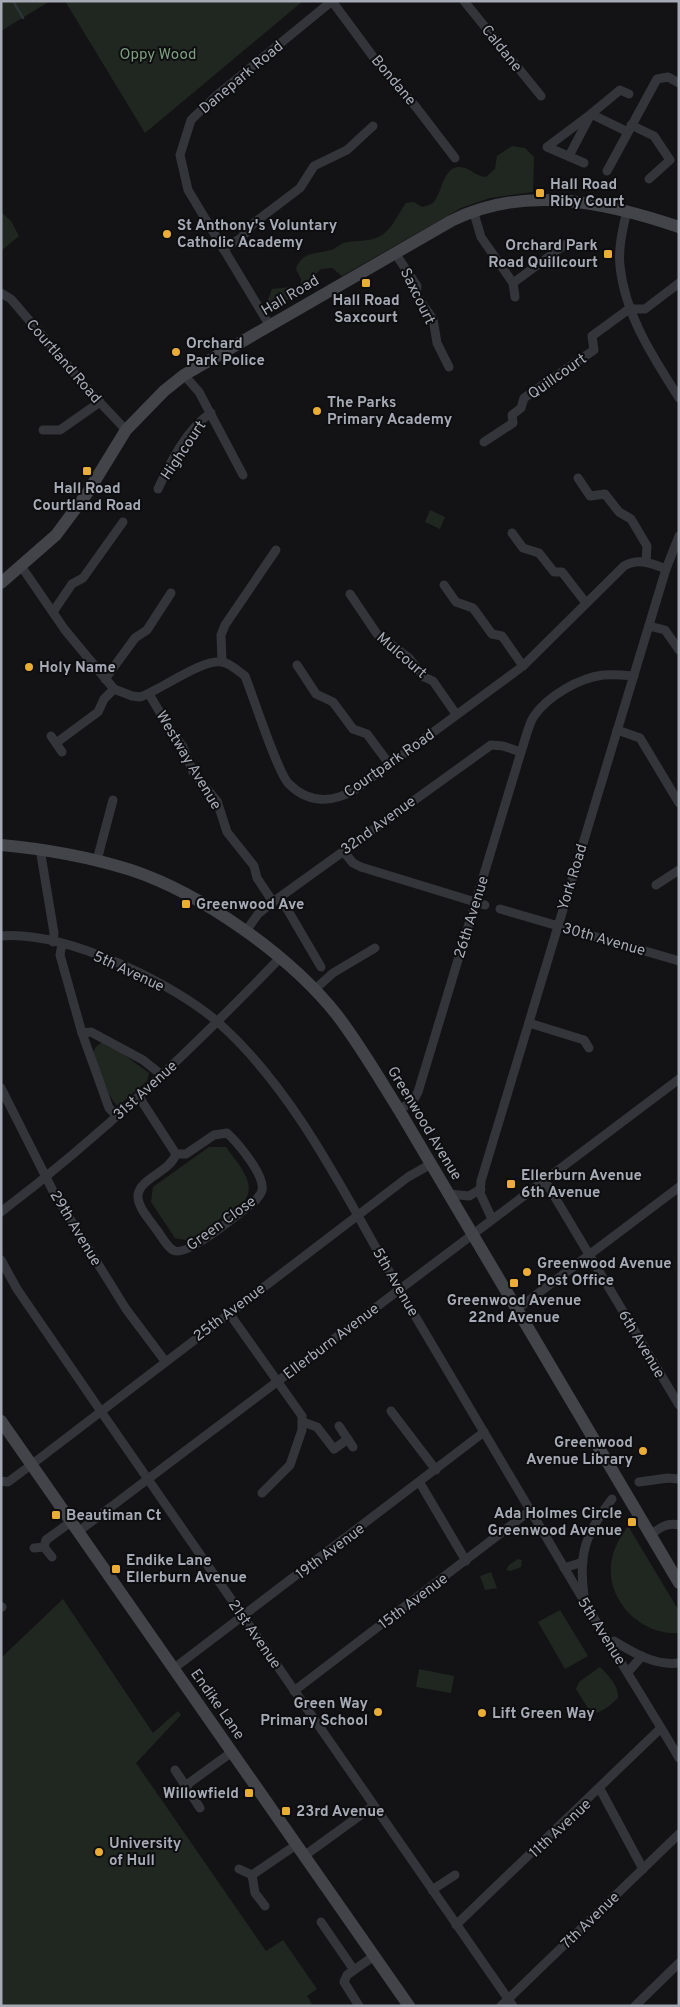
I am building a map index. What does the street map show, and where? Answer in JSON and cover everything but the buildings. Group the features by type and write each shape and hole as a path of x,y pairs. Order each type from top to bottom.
{"street":[{"name":"Bondane","path":"332,1 381,67 416,107 455,158"},
{"name":"Danepark Road","path":"270,326 188,190 180,155 192,120 216,96 332,1"},
{"name":"Caldane","path":"464,1 541,96"},
{"path":"607,171 657,79 668,77 679,83"},
{"path":"584,163 547,147 620,90 629,94"},
{"path":"591,114 629,129 654,136 670,160 649,180"},
{"path":"569,156 591,114"},
{"path":"223,249 241,238 254,223 300,188 314,166 347,150 373,126"},
{"name":"Hall Road","path":"1,583 56,535 88,492 126,430 164,390 184,376 473,210 517,200 578,200 627,210 679,227"},
{"path":"473,210 481,237 513,283 515,298"},
{"path":"627,210 621,235 619,265 629,309 654,359 679,398"},
{"path":"513,283 566,244"},
{"name":"Saxcourt","path":"396,253 417,286 416,296 433,319 437,344 450,367"},
{"path":"629,309 645,309 679,283"},
{"name":"Courtland Road","path":"1,293 11,299 126,430"},
{"name":"Quillcourt","path":"484,442 513,423 512,415 521,408 524,398 594,350 592,336 629,309"},
{"path":"184,376 199,392 244,475"},
{"path":"43,430 60,430 100,402"},
{"name":"Highcourt","path":"158,489 168,468 200,420 211,413"},
{"path":"578,478 590,496 605,494 619,512 631,519 647,546 646,562 666,569"},
{"path":"53,612 72,584 83,578 123,522"},
{"path":"512,534 523,548 539,553 554,572 562,572 586,603"},
{"name":"York Road","path":"492,1219 484,1205 481,1181 666,569 679,536"},
{"path":"21,566 64,630 105,679 114,689 132,696 149,694 208,664 222,662 222,634 225,625 276,550"},
{"name":"Courtpark Road","path":"222,662 232,666 245,676 287,783 306,797 329,801 343,797 390,765 456,714 523,666 624,566 633,561 646,562"},
{"path":"444,585 456,602 473,608 492,634 502,636 523,666"},
{"path":"105,679 134,638 147,630 171,593"},
{"name":"Mulcourt","path":"350,594 377,634 409,658 424,677 433,681 456,714"},
{"path":"649,626 665,630 679,650"},
{"path":"297,665 316,694 333,702 353,729 367,734 390,765"},
{"name":"26th Avenue","path":"399,1110 412,1101 418,1092 480,903 521,752 534,716 565,689 586,679 602,675 634,676"},
{"path":"62,752 54,740 98,712 104,699 114,689"},
{"name":"Westway Avenue","path":"149,694 183,747 193,772 217,801 227,832 254,866 258,878 277,899"},
{"path":"617,730 640,738 679,803"},
{"name":"32nd Avenue","path":"246,931 258,914 277,899 491,745 503,746 521,752"},
{"path":"97,860 113,800"},
{"name":"Greenwood Avenue","path":"1,846 40,849 97,860 134,871 181,892 246,931 280,958 314,990 354,1038 399,1110 679,1583"},
{"path":"40,849 54,933 82,1033 109,1108 117,1116"},
{"path":"343,851 353,863 361,867 480,903"},
{"path":"656,885 679,870"},
{"path":"277,899 317,964"},
{"name":"30th Avenue","path":"500,909 679,960"},
{"name":"5th Avenue","path":"1,936 58,943 130,968 176,993 218,1022 254,1058 290,1104 564,1568 679,1758"},
{"path":"314,990 333,973 376,948"},
{"name":"31st Avenue","path":"1,1212 46,1178 163,1076 280,958"},
{"path":"529,1023 584,1040 589,1048"},
{"path":"82,1033 91,1032 144,1060 163,1076"},
{"name":"Ellerburn Avenue","path":"44,1548 46,1540 75,1526 148,1480 544,1179 679,1079"},
{"name":"29th Avenue","path":"1,1088 46,1178 126,1309 165,1361"},
{"path":"139,1097 176,1154"},
{"name":"Green Close","path":"227,1133 238,1142 262,1180 262,1190 256,1200 191,1248 178,1252 165,1242 141,1207 138,1195 144,1184 173,1163 176,1154 186,1154 214,1135 227,1133"},
{"name":"25th Avenue","path":"1,1481 8,1482 408,1177 431,1164"},
{"name":"6th Avenue","path":"544,1179 588,1255 676,1394 679,1405"},
{"path":"516,1310 679,1188"},
{"path":"449,1194 469,1196 481,1189"},
{"name":"21st Avenue","path":"1,1260 17,1289 456,1925 507,2004"},
{"path":"228,1313 299,1410 303,1422 290,1465 269,1483 262,1493"},
{"path":"391,1411 436,1470"},
{"name":"Endike Lane","path":"1,1421 409,2006"},
{"path":"303,1422 317,1427 334,1449 351,1443 339,1426"},
{"name":"19th Avenue","path":"173,1669 420,1483 484,1432"},
{"path":"639,1482 668,1478 679,1479"},
{"path":"420,1483 466,1561"},
{"path":"584,1601 583,1562 586,1542 592,1526 612,1499"},
{"name":"15th Avenue","path":"294,1691 531,1510"},
{"path":"650,1535 661,1527 673,1524 679,1525"},
{"path":"34,1548 44,1548 52,1557"},
{"path":"564,1568 583,1562"},
{"path":"610,1643 614,1641 642,1656 657,1661 679,1662"},
{"path":"628,1672 642,1656"},
{"name":"11th Avenue","path":"456,1925 600,1789 661,1728"},
{"path":"184,1786 232,1752"},
{"path":"174,1770 200,1808"},
{"path":"600,1789 643,1869"},
{"path":"304,1856 373,1806"},
{"name":"7th Avenue","path":"507,2004 679,1834"},
{"path":"252,1876 296,1844"},
{"path":"239,1869 252,1876"},
{"path":"432,1890 455,1875"},
{"path":"252,1876 255,1893 264,1906"},
{"path":"321,1922 354,1970"},
{"path":"360,2006 344,1982 347,1975 374,1956"},
{"path":"635,2006 679,1963"}],"green space":[{"path":"1,1 50,1 1,31"},
{"name":"Oppy Wood","path":"65,1 303,1 145,133"},
{"path":"512,146 525,148 534,157 533,192 490,198 461,208 342,276 332,268 321,269 284,303 268,311 266,305 272,289 301,286 301,279 296,269 301,259 315,253 333,249 344,243 368,240 381,236 390,228 406,203 414,202 422,207 433,203 444,179 452,169 458,167 465,168 479,176 486,177 495,169 497,156"},
{"path":"1,212 11,221 19,236 1,251"},
{"path":"430,510 445,517 440,529 425,522"},
{"path":"101,1043 105,1043 105,1045 120,1052 149,1073 147,1081 118,1106 107,1090 96,1065 94,1051"},
{"path":"209,1147 226,1147 244,1173 249,1186 248,1193 245,1200 193,1239 175,1238 151,1202 153,1187"},
{"path":"628,1526 679,1611 679,1633 664,1632 650,1628 626,1610 618,1598 612,1584 613,1554"},
{"path":"518,1559 522,1560 521,1567 511,1571 506,1570 509,1565"},
{"path":"491,1572 497,1588 485,1590 480,1576"},
{"name":"University of Hull","path":"63,1599 153,1733 178,1711 181,1715 136,1763 266,1951 283,1940 317,1989 307,1996 313,2006 1,2006 1,1658"},
{"path":"560,1610 588,1656 565,1669 538,1622"},
{"path":"600,1667 615,1685 618,1698 602,1710 591,1713 576,1689 579,1682"},
{"path":"419,1669 454,1676 451,1693 416,1687"}],"waterway":[{"path":"13,1 23,18"}],"place":[{"name":"Hall Road Riby Court","path":"540,193"},
{"name":"St Anthony's Voluntary Catholic Academy","path":"167,234"},
{"name":"Orchard Park Road Quillcourt","path":"608,254"},
{"name":"Hall Road Saxcourt","path":"366,283"},
{"name":"Orchard Park Police","path":"176,352"},
{"name":"The Parks Primary Academy","path":"317,411"},
{"name":"Hall Road Courtland Road","path":"87,471"},
{"name":"Holy Name","path":"29,667"},
{"name":"Greenwood Ave","path":"186,904"},
{"name":"Ellerburn Avenue 6th Avenue","path":"511,1184"},
{"name":"Greenwood Avenue Post Office","path":"527,1272"},
{"name":"Greenwood Avenue 22nd Avenue","path":"514,1283"},
{"name":"Greenwood Avenue Library","path":"643,1451"},
{"name":"Beautiman Ct","path":"56,1515"},
{"name":"Ada Holmes Circle Greenwood Avenue","path":"632,1522"},
{"name":"Endike Lane Ellerburn Avenue","path":"116,1569"},
{"name":"Green Way Primary School","path":"378,1712"},
{"name":"Lift Green Way","path":"482,1713"},
{"name":"Willowfield","path":"249,1793"},
{"name":"23rd Avenue","path":"286,1811"},
{"name":"University of Hull","path":"99,1852"}]}
